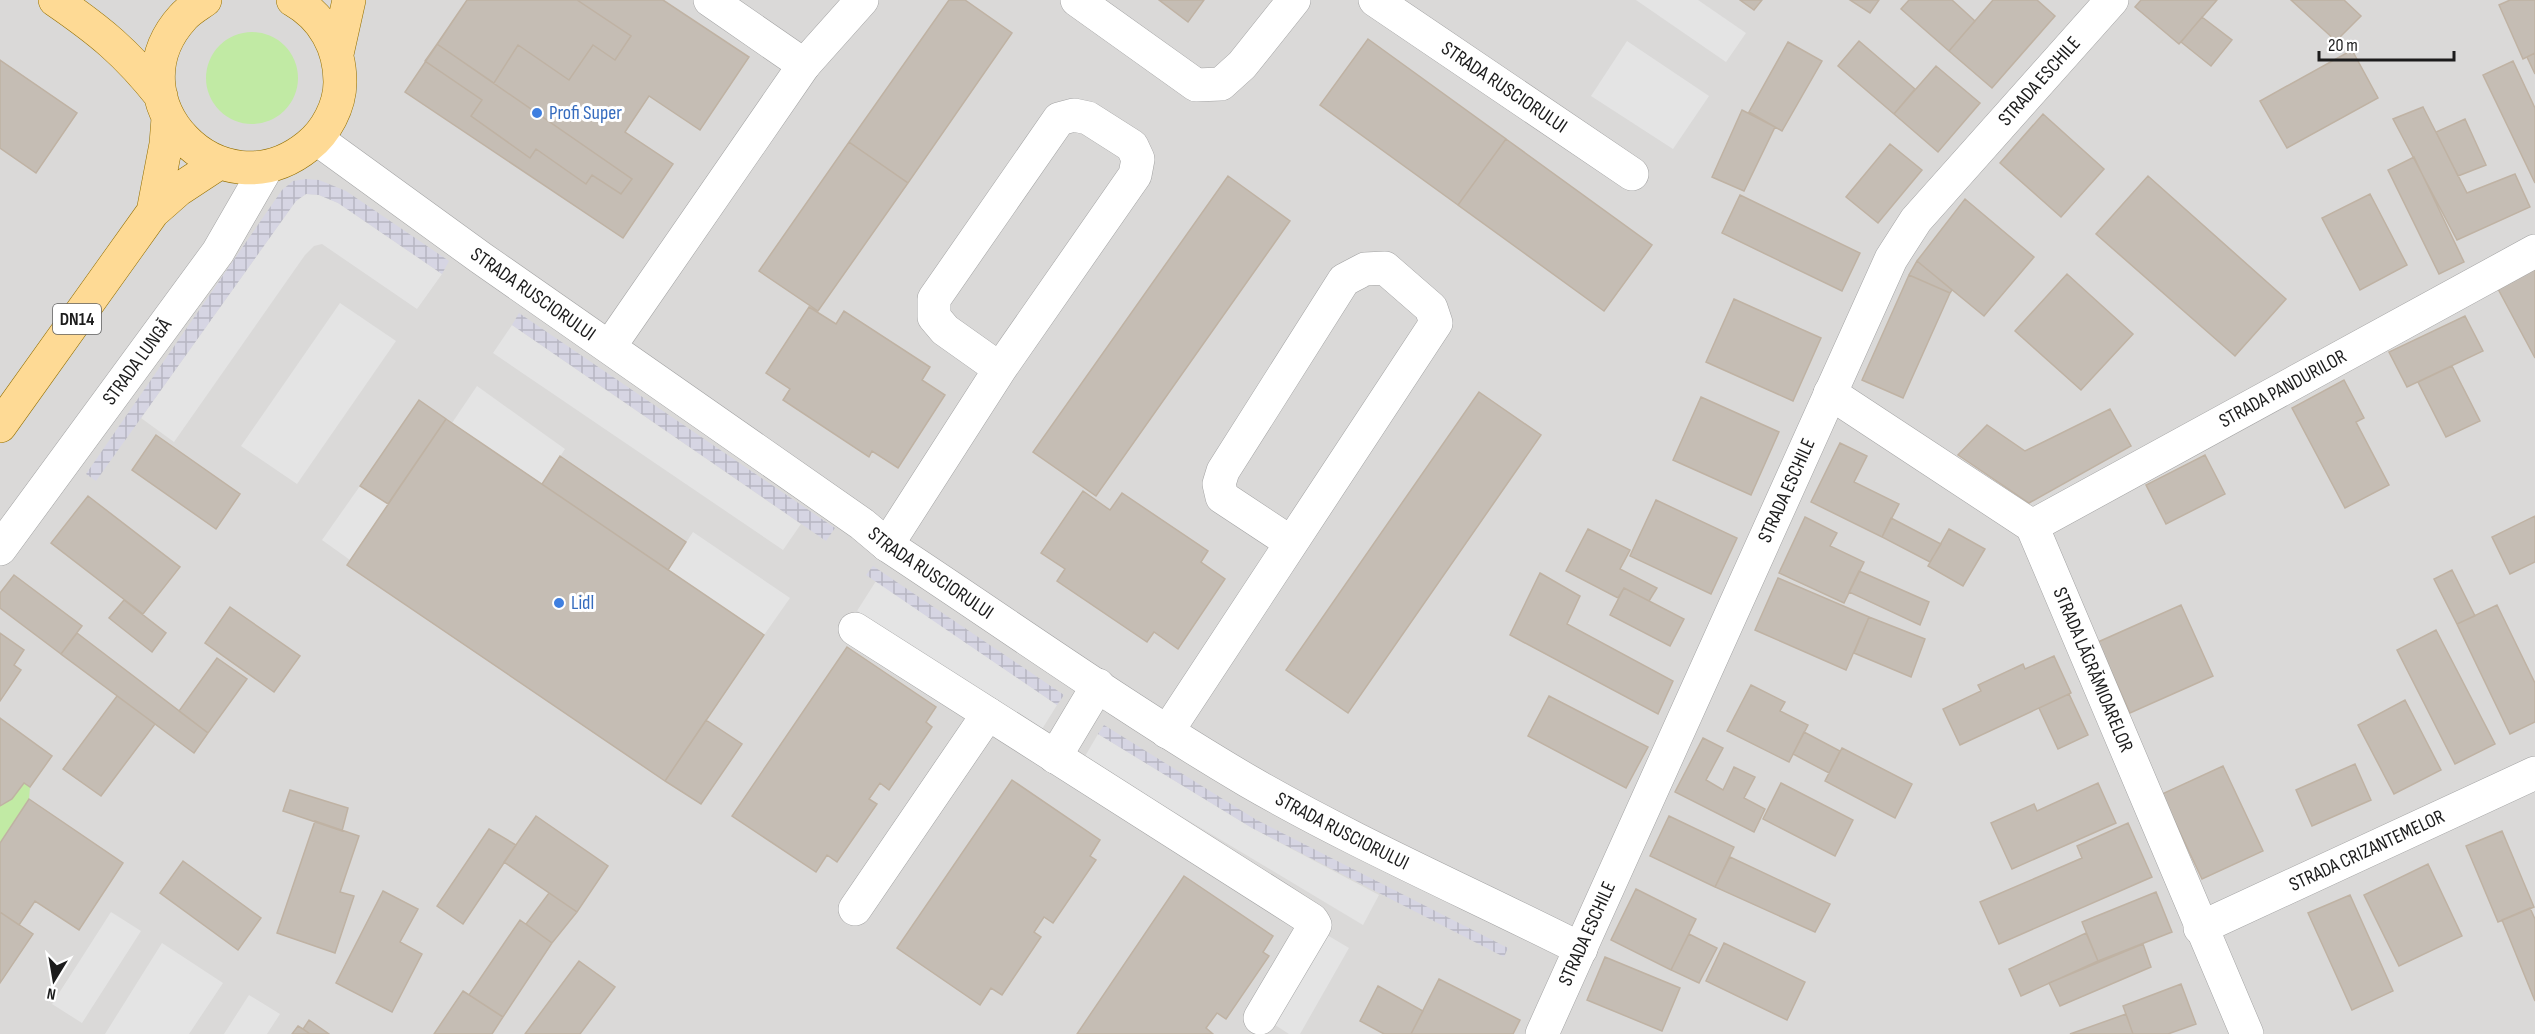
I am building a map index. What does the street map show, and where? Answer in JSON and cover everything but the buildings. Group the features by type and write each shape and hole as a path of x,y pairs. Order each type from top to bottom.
{"main road":[{"path":"55,0 111,40 135,63 181,137 198,152 219,164 242,169 267,167 294,157 317,139 333,113 338,94 340,84 337,54 349,0"},
{"path":"153,212 166,144 160,67 168,40 184,16 205,0"},
{"path":"292,0 307,8 325,28 337,54"},
{"name":"DN14","path":"0,426 153,212 178,190 219,164"}],"street":[{"path":"710,0 804,65"},
{"path":"610,346 804,65 862,0"},
{"path":"1077,0 1196,85 1221,84 1242,65 1294,0"},
{"name":"STRADA RUSCIORULUI","path":"1376,0 1632,174"},
{"name":"STRADA ESCHILE","path":"1542,1034 1891,259 1916,220 2112,0"},
{"path":"887,545 1000,369 1135,174 1138,159 1132,146 1088,118 1074,115 1059,119 934,299 934,317 945,330 1000,369"},
{"name":"STRADA RUSCIORULUI","path":"317,139 482,258 862,524 887,545 1167,732 1328,824 1581,949"},
{"name":"STRADA LUNGĂ","path":"0,549 218,252 267,167"},
{"name":"STRADA PANDURILOR","path":"2032,526 2535,251"},
{"path":"1167,732 1436,323 1431,308 1385,268 1365,269 1344,280 1222,471 1219,484 1222,497 1290,542"},
{"path":"1830,393 2032,526"},
{"name":"STRADA LĂCRĂMIOARELOR","path":"2032,526 2200,928 2247,1034"},
{"path":"855,629 1312,920 1315,925 1260,1018"},
{"path":"1055,757 1098,685"},
{"path":"855,909 988,714"},
{"name":"STRADA CRIZANTEMELOR","path":"2200,928 2535,773"}],"shaded area":[{"path":"0,0 2535,0 2535,1034 0,1034"},
{"path":"1636,0 1698,0 1746,33 1726,62"},
{"path":"1627,41 1709,96 1673,149 1591,96"},
{"path":"319,180 346,191 449,261 442,274 338,203 319,195 306,194 296,201 96,481 86,474 282,190 293,181"},
{"path":"306,194 319,195 338,203 442,274 417,309 322,244 314,246 305,255 174,442 141,418 296,201"},
{"path":"340,303 396,341 297,484 241,446"},
{"path":"519,313 835,528 826,541 512,325"},
{"path":"512,325 801,524 783,550 493,353"},
{"path":"477,386 565,449 542,484 452,423"},
{"path":"360,486 388,504 350,560 322,540"},
{"path":"693,532 790,598 764,635 668,570"},
{"path":"873,566 1064,695 1057,705 866,575"},
{"path":"876,581 1057,705 1039,734 857,611"},
{"path":"1104,725 1255,819 1508,948 1504,957 1252,828 1098,734"},
{"path":"1098,734 1252,828 1379,895 1363,925 1084,758"},
{"path":"111,912 141,931 82,1023 52,1004"},
{"path":"1322,932 1349,948 1300,1034 1289,1034 1272,1023"},
{"path":"162,943 223,983 189,1034 105,1034"},
{"path":"249,995 280,1014 267,1034 224,1034"}],"green space":[{"path":"252,32 269,36 284,46 294,61 298,78 294,95 284,110 269,120 252,124 235,120 220,110 210,95 206,78 210,61 220,46 235,36"},
{"path":"24,783 30,787 29,799 0,843 0,806 12,799"}],"place":[{"name":"Profi Super","path":"537,113"},
{"name":"Lidl","path":"559,603"}]}
